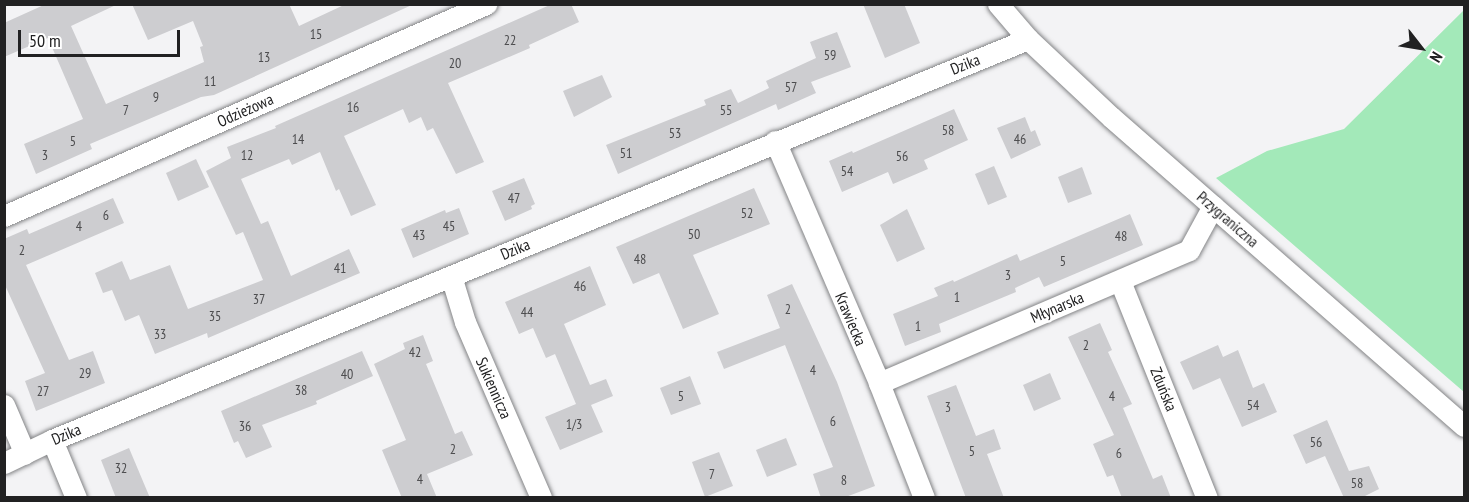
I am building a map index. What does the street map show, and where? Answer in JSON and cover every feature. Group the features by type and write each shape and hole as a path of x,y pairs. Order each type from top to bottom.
{"street":[{"name":"Odzieżowa","path":"4,216 486,4"},
{"name":"Przygraniczna","path":"998,4 1028,39 1213,206 1464,426"},
{"name":"Dzika","path":"4,463 52,440 775,141 1028,39"},
{"name":"Krawiecka","path":"775,141 879,383 924,498"},
{"name":"Młynarska","path":"879,383 1189,250 1213,206"},
{"name":"Sukiennicza","path":"451,276 465,322 541,498"},
{"name":"Zduńska","path":"1120,281 1207,498"},
{"path":"4,405 25,454"},
{"path":"52,440 76,498"}],"green space":[{"path":"1464,10 1464,392 1216,178 1267,151 1344,129"}],"building":[{"path":"46,4 118,4 71,26 106,104 204,62 200,47 203,46 193,21 148,40 132,4 289,4 299,26 346,4 414,4 214,95 201,97 90,144 92,149 36,174 24,144 83,119 48,38 4,57 4,23"},
{"path":"552,4 571,4 579,22 529,45 530,48 448,83 484,162 456,174 433,128 427,131 421,117 409,123 403,109 344,136 376,205 351,216 339,189 336,191 320,152 292,165 289,159 241,179 261,224 268,221 291,276 349,249 360,273 208,338 207,333 155,354 139,315 125,321 112,290 103,293 95,273 122,261 130,280 170,265 188,309 263,280 243,232 236,235 206,171 231,158 227,147 276,128 275,126"},
{"path":"863,4 904,4 920,43 885,58"},
{"path":"837,32 851,67 811,82 816,93 778,110 776,104 618,174 606,145 706,105 704,100 731,89 738,103 769,88 766,81 816,58 810,42"},
{"path":"602,75 612,97 574,117 563,91"},
{"path":"954,109 968,140 924,160 928,169 893,184 888,172 842,192 829,161 852,151 853,153"},
{"path":"1025,117 1031,132 1035,130 1041,145 1011,159 997,128"},
{"path":"196,159 209,187 178,201 166,173"},
{"path":"994,166 1007,197 988,205 975,174"},
{"path":"1082,167 1092,194 1068,203 1058,177"},
{"path":"524,178 535,204 531,206 532,209 505,221 492,191"},
{"path":"754,188 770,224 693,255 719,314 683,329 659,273 633,284 616,247"},
{"path":"113,198 124,223 26,265 69,360 93,351 105,383 36,411 25,381 45,373 4,283 4,239 27,229 29,234"},
{"path":"459,208 469,234 413,258 401,229 445,210 446,213"},
{"path":"907,209 925,249 897,262 880,225"},
{"path":"1130,214 1143,245 1044,287 1039,277 1015,288 1016,292 939,324 941,332 905,346 893,314 938,296 934,288 953,280 954,282 1017,254 1020,261"},
{"path":"590,266 606,305 564,324 590,385 606,379 613,396 591,405 603,432 560,450 545,417 576,404 555,354 546,358 533,328 519,334 505,302"},
{"path":"792,284 837,382 875,486 843,498 821,498 813,474 833,467 785,345 724,369 717,352 780,328 767,295"},
{"path":"1100,323 1112,350 1108,352 1132,404 1123,408 1153,479 1162,475 1171,498 1122,498 1113,475 1107,477 1093,444 1114,435 1068,337"},
{"path":"423,335 433,361 426,364 455,434 462,431 473,455 427,474 437,498 402,498 382,450 406,440 374,364 405,349 403,343"},
{"path":"1218,345 1223,357 1238,350 1253,388 1264,383 1277,412 1242,427 1220,378 1193,390 1180,362"},
{"path":"362,351 373,376 316,401 317,404 262,425 272,447 246,458 238,441 234,443 221,411"},
{"path":"1050,373 1061,399 1034,411 1023,385"},
{"path":"690,376 701,404 671,415 660,388"},
{"path":"956,385 976,436 994,429 1001,449 987,454 1004,498 966,498 927,396"},
{"path":"1327,420 1349,471 1369,466 1379,489 1361,498 1344,498 1325,456 1306,464 1293,435"},
{"path":"786,438 797,465 767,477 756,450"},
{"path":"129,448 150,498 116,498 101,460"},
{"path":"719,452 733,486 705,497 692,462"}]}
